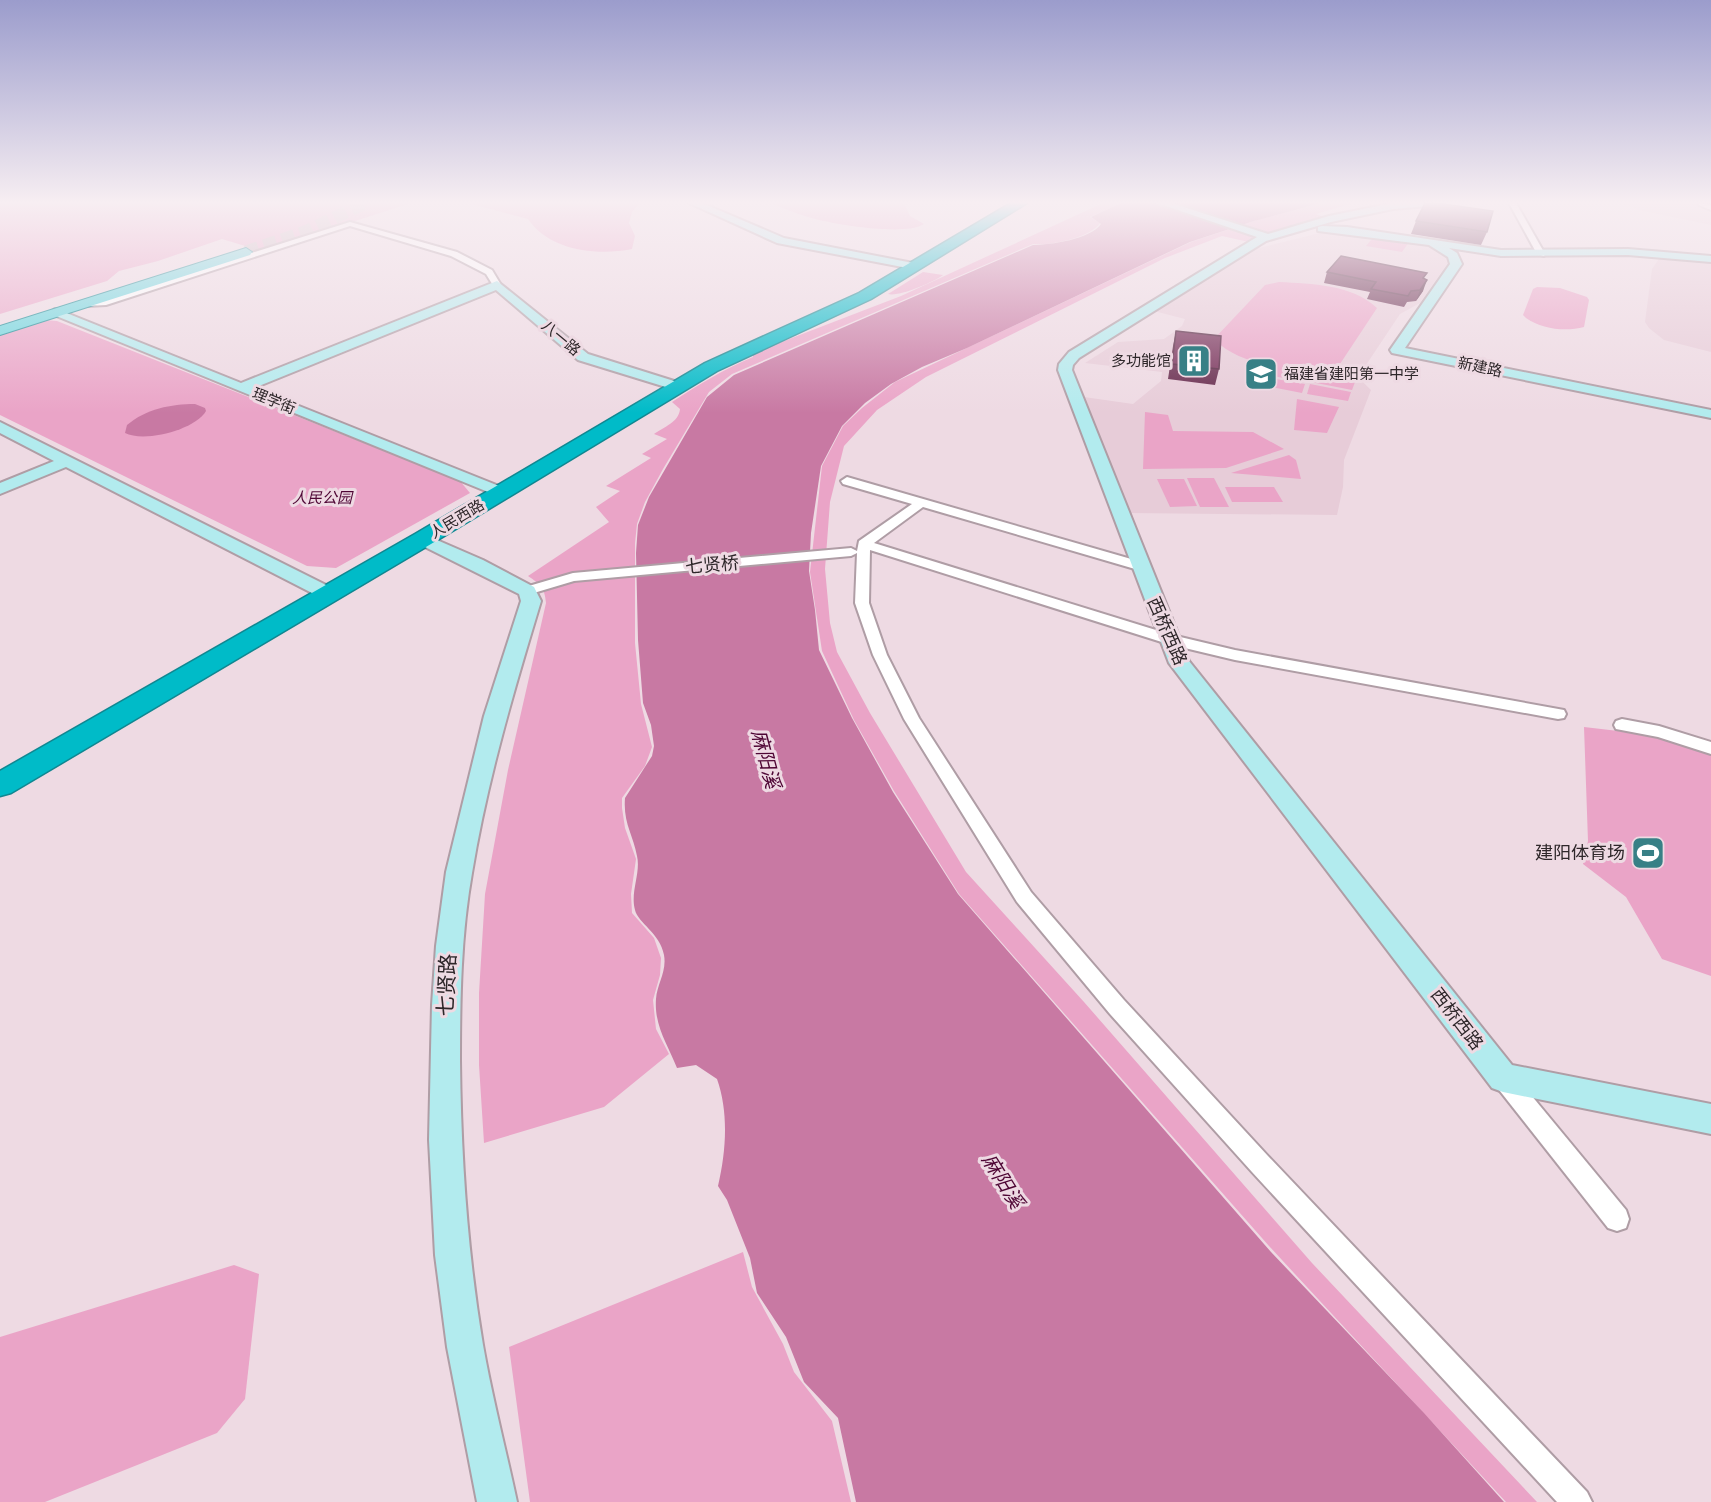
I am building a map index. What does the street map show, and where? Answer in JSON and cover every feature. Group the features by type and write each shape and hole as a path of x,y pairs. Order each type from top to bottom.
{"highway":[{"name":"人民西路","path":"0,772 494,489 702,364 858,294 896,273"},
{"name":"人民西路","path":"0,785 423,539 711,367 849,304 898,273"}],"main road":[{"path":"0,324 166,273"},
{"path":"0,331 174,273"}],"street":[{"path":"87,303 104,303 197,273"},
{"path":"241,388 497,285 490,273"},
{"name":"西桥西路","path":"1203,273 1074,355 1066,364 1065,370 1179,663 1503,1078"},
{"name":"新建路","path":"1450,273 1397,350 1711,414"},
{"name":"八一路","path":"497,285 583,357 669,384"},
{"name":"理学街","path":"55,313 494,489"},
{"path":"0,427 320,589"},
{"path":"0,489 67,461"},
{"path":"847,481 1140,566"},
{"path":"864,544 922,502"},
{"path":"423,539 527,591"},
{"path":"864,544 1168,639 1247,657 1558,714"},
{"path":"864,544 862,603 880,655 912,719 1024,897 1117,1007 1260,1164 1577,1502"},
{"name":"七贤桥","path":"527,591 549,582 573,577 851,552"},
{"name":"七贤路","path":"497,1502 465,1347 452,1255 444,1140 446,1005 449,946 459,872 495,716 531,601 527,591"},
{"path":"1622,725 1659,732 1711,748"},
{"path":"1503,1078 1711,1119"},
{"path":"1503,1078 1617,1219"}],"shaded area":[{"name":"福建省建阳第一中学","path":"1216,273 1441,273 1420,303 1400,314 1358,377 1371,390 1344,460 1343,487 1337,515 1128,513 1084,397 1133,404 1161,381 1162,372 1085,363 1118,342 1164,339 1182,326 1185,319 1154,311"},
{"path":"1651,273 1711,273 1711,352 1664,340 1645,322"}],"green space":[{"path":"0,273 116,273 107,281 0,314"},
{"path":"921,273 943,275 908,291 888,294"},
{"path":"951,273 966,273 732,374 709,392 645,502 637,524 635,543 635,643 641,704 652,747 645,766 622,798 622,808 625,828 636,859 631,894 632,913 654,938 661,958 660,975 653,1000 656,1029 669,1054 604,1107 484,1143 479,1065 479,993 485,894 508,770 546,603 541,587 528,576 609,522 596,507 620,491 606,486 651,458 642,454 667,439 654,434 670,424 679,414 680,409 672,402 711,378 753,357 753,353 901,296"},
{"path":"1125,273 1135,273 926,377 877,410 844,446 830,502 825,569 830,623 837,652 870,713 966,872 1084,1002 1312,1263 1537,1502 1506,1502 1269,1246 959,894 894,791 854,720 822,651 810,572 822,466 843,426 895,382"},
{"path":"1279,282 1318,285 1343,290 1367,300 1377,308 1338,367 1325,370 1289,369 1307,373 1304,381 1265,375 1268,366 1232,353 1214,339 1265,285"},
{"path":"1537,287 1560,288 1587,297 1589,300 1584,327 1554,328 1539,325 1526,318 1523,315 1533,289"},
{"name":"人民公园","path":"45,320 57,321 460,481 470,493 336,568 307,566 0,415 0,334"},
{"path":"1314,375 1355,382 1352,390 1311,382"},
{"path":"1264,377 1305,384 1302,393 1261,385"},
{"path":"1310,384 1351,392 1348,401 1307,394"},
{"path":"1297,399 1339,407 1327,433 1294,430"},
{"path":"1145,412 1168,415 1173,431 1253,432 1284,449 1226,468 1143,469"},
{"path":"1289,455 1296,460 1301,479 1231,473"},
{"path":"1187,478 1214,478 1229,507 1200,507"},
{"path":"1157,479 1184,479 1197,506 1170,507"},
{"path":"1225,487 1274,487 1283,502 1232,502"},
{"name":"建阳体育场","path":"1584,727 1661,736 1711,753 1711,976 1662,959 1626,897 1583,864 1588,841"},
{"path":"743,1252 752,1287 783,1344 794,1372 832,1421 851,1502 530,1502 509,1347"},
{"path":"234,1265 259,1274 245,1399 217,1433 45,1502 0,1502 0,1337"}],"water":[{"name":"麻阳溪","path":"968,273 1125,273 922,367 891,384 865,403 842,426 821,466 811,533 809,571 819,650 852,718 893,792 958,894 1271,1252 1424,1413 1504,1502 856,1502 838,1418 804,1382 786,1337 757,1293 750,1258 727,1200 718,1186 723,1160 725,1119 717,1079 696,1065 677,1068 657,1018 656,999 665,961 662,947 637,915 634,903 638,862 627,822 625,798 652,756 654,746 651,725 643,703 638,640 636,553 638,525 649,497 707,397 734,375"},
{"path":"195,404 205,408 206,411 200,418 181,429 144,436 125,433 127,425 151,411 168,406"}],"building":[{"path":"1332,273 1427,273 1423,278 1427,280 1420,290 1411,291 1408,296 1371,289 1376,282"},
{"path":"1176,331 1221,336 1219,369 1172,364"}],"place":[{"name":"多功能馆","path":"1194,361"},
{"name":"福建省建阳第一中学","path":"1261,374"},
{"name":"建阳体育场","path":"1648,853"}]}
